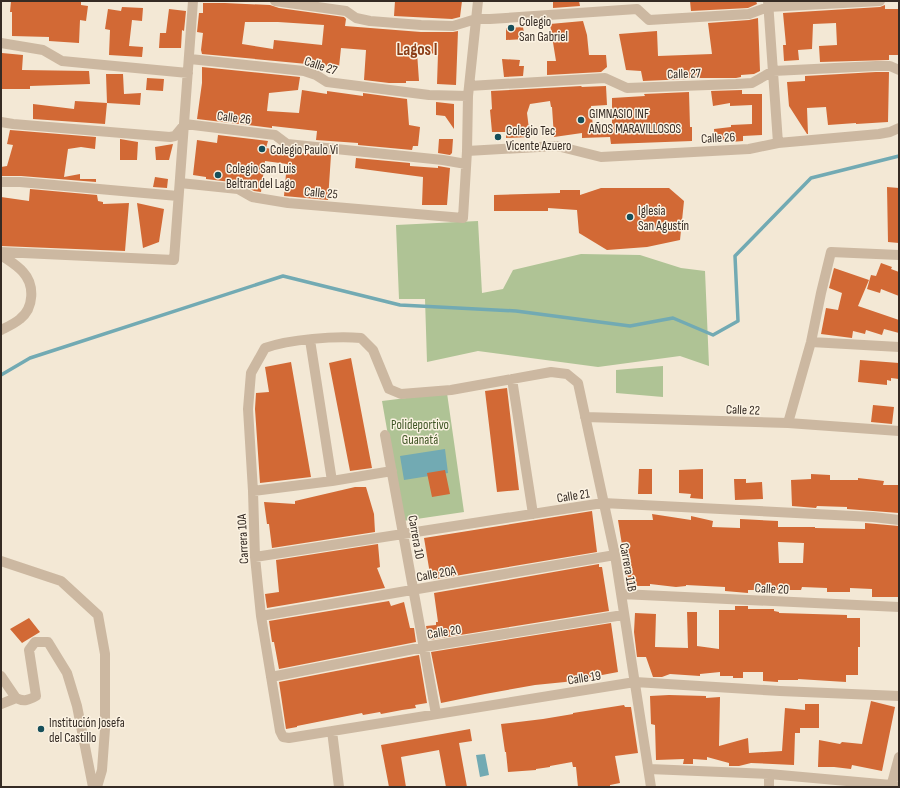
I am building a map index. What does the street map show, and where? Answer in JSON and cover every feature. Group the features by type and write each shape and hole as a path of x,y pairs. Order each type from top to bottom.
{"street":[{"path":"1,254 174,260 190,59 193,1"},
{"path":"276,1 346,11 356,18 370,21 453,26 476,19 637,9 649,20 749,14 768,4 880,1"},
{"path":"466,164 468,91 478,1"},
{"path":"768,4 778,143"},
{"path":"1,43 43,50 62,61 188,73"},
{"name":"Calle 27","path":"190,59 304,71 316,75 327,82 429,95 605,78 627,88 752,83 774,71 876,66 890,66 899,70"},
{"path":"1,122 170,137 175,136 185,124"},
{"name":"Calle 26","path":"185,124 275,135 287,144 443,160 466,164"},
{"name":"Calle 26","path":"467,151 557,146 601,157 749,149 778,143 879,134 890,132 899,128"},
{"name":"Calle 25","path":"180,183 238,189 252,197 288,203 463,218 466,164"},
{"path":"1,182 20,182 178,196"},
{"path":"788,423 811,342 831,252 899,255"},
{"path":"1,254 23,271 30,283 32,293 30,306 21,319 1,330"},
{"path":"332,481 310,340 350,337 361,338 373,350 389,389 401,394 451,390 512,379 533,514"},
{"name":"Carrera 10A","path":"280,731 261,616 255,557 249,402 251,373 265,348 278,344 310,340"},
{"path":"811,342 899,348"},
{"name":"Carrera 11B","path":"512,379 550,372 567,374 578,383 615,556 651,787"},
{"name":"Calle 22","path":"585,417 788,423 899,431"},
{"name":"Carrera 10","path":"385,435 436,714"},
{"path":"253,491 332,481 392,471"},
{"name":"Calle 21","path":"255,557 603,503 873,517 899,520"},
{"name":"Calle 20A","path":"261,616 615,556"},
{"path":"1,561 61,581 98,615 106,654 105,729 102,770 97,787"},
{"name":"Calle 20","path":"621,594 899,607"},
{"name":"Calle 20","path":"271,677 424,647 623,615"},
{"path":"1,676 16,698 20,700 28,700 36,696 29,650 35,642 48,642 67,673 77,706 93,787"},
{"name":"Calle 19","path":"280,731 283,737 289,738 635,682 780,691 899,696"},
{"path":"1,704 16,698"},
{"path":"332,731 339,787"},
{"path":"649,769 769,774 894,786 899,757"},
{"path":"769,774 769,787"}],"green space":[{"path":"478,221 482,293 503,289 513,270 581,254 640,255 681,268 705,271 709,366 680,356 598,367 478,351 427,362 425,299 399,299 396,225"},
{"path":"663,366 663,397 616,393 616,370"},
{"name":"Polideportivo Guanatá","path":"447,393 464,512 403,521 382,401"}],"water":[{"path":"445,449 448,473 404,480 400,456"},
{"path":"485,754 489,775 480,777 476,755"}],"building":[{"path":"11,1 81,1 81,5 88,6 86,21 80,20 79,43 49,41 49,37 12,36 12,12 10,12"},
{"path":"395,1 462,1 460,17 452,19 394,16"},
{"path":"553,1 579,1 580,6 553,8"},
{"path":"690,1 756,1 757,4 748,8 691,11"},
{"path":"203,3 270,5 279,8 344,17 346,19 345,26 421,32 458,31 456,85 437,84 438,54 417,52 419,81 389,83 364,80 366,50 341,48 339,67 202,54 203,33 197,32 199,13 203,13","holes":["245,22 278,22 324,25 322,45 274,40 273,49 242,44"]},
{"path":"885,5 885,9 898,9 899,55 889,55 889,60 820,62 819,46 837,45 836,23 813,24 812,49 798,50 799,60 784,61 783,45 786,45 783,13 880,7"},
{"path":"122,7 143,8 142,21 132,20 129,46 143,47 142,57 109,55 110,30 105,29 108,9 121,11"},
{"path":"169,9 186,11 184,31 182,30 181,48 159,48 160,33 166,33"},
{"path":"758,18 760,71 754,74 741,75 741,77 736,78 688,78 643,81 641,71 626,70 619,34 657,31 658,56 712,54 708,23"},
{"path":"583,21 587,35 589,55 606,55 607,67 601,72 547,75 547,61 556,61 550,24"},
{"path":"523,27 525,39 506,40 506,28"},
{"path":"2,53 23,55 22,70 89,71 90,84 30,86 30,89 1,89"},
{"path":"502,59 520,60 519,66 524,66 523,76 504,77"},
{"path":"202,67 300,77 298,90 269,93 267,111 299,113 302,90 327,94 327,91 363,96 363,93 407,99 409,125 420,127 418,146 413,146 412,150 358,145 358,143 316,140 317,131 272,126 272,128 197,119 202,83"},
{"path":"889,72 888,122 828,125 826,107 807,108 807,134 789,106 787,82 805,81 805,76"},
{"path":"106,74 123,74 124,94 141,93 140,105 107,103"},
{"path":"147,78 164,79 163,91 146,90"},
{"path":"582,86 581,87 606,86 607,105 591,106 593,127 612,125 612,98 645,96 644,94 689,92 692,141 611,144 610,137 582,138 582,133 554,137 552,107 550,101 530,104 527,113 530,137 506,138 506,132 492,132 490,110 492,109 491,91"},
{"path":"742,90 742,94 762,94 762,135 743,136 743,141 731,142 731,139 715,141 714,129 731,127 731,125 752,124 752,105 730,106 730,103 713,106 711,91"},
{"path":"75,101 107,103 105,124 33,119 33,104 74,109"},
{"path":"436,102 454,104 454,129 445,116 436,115"},
{"path":"10,130 96,137 95,149 81,147 68,149 64,177 80,174 80,179 96,179 96,182 21,176 1,176 1,167 7,166 13,145 7,144"},
{"path":"218,135 268,141 266,148 289,152 331,155 328,200 284,196 287,164 265,161 261,192 254,191 239,183 206,179 206,177 193,175 197,140 217,143"},
{"path":"120,139 138,142 137,160 120,160"},
{"path":"439,139 453,139 452,153 450,155 438,153"},
{"path":"173,144 169,160 156,160 155,147"},
{"path":"356,158 410,163 410,166 438,168 438,166 450,168 447,205 422,205 423,177 355,168"},
{"path":"155,177 168,179 167,188 153,187"},
{"path":"887,187 899,188 899,243 888,242"},
{"name":"Iglesia San Agustín","path":"601,188 669,188 684,201 680,240 647,247 607,250 579,233 577,210 548,208 548,211 494,211 494,195 560,193 560,190 580,190 580,195"},
{"path":"30,189 97,195 98,201 103,202 103,204 129,203 125,251 1,246 1,197 29,201"},
{"path":"137,203 164,209 159,242 143,248"},
{"path":"881,263 892,267 891,269 899,272 899,296 881,289 880,293 867,289 871,275 876,276"},
{"path":"834,268 869,280 858,306 899,320 899,333 884,329 882,335 866,330 865,334 853,331 852,338 821,334 826,308 838,310 842,293 829,288"},
{"path":"351,358 372,468 350,471 329,363"},
{"path":"860,360 899,363 899,379 891,378 891,381 887,380 887,385 858,382"},
{"path":"291,362 311,477 260,483 255,409 256,393 269,392 265,367"},
{"path":"507,388 519,490 497,492 485,391"},
{"path":"873,405 894,407 892,424 871,422"},
{"path":"639,469 652,469 652,494 638,494"},
{"path":"703,469 703,499 690,498 691,494 679,493 679,470"},
{"path":"445,470 450,494 432,497 427,473"},
{"path":"811,474 830,475 830,480 858,480 858,478 884,481 883,485 899,485 899,513 847,509 847,507 817,506 816,508 792,506 791,480 811,479"},
{"path":"734,479 746,479 746,483 762,482 763,499 735,500"},
{"path":"355,487 366,487 374,514 375,532 272,548 264,502 295,504 295,501"},
{"path":"592,511 597,552 431,580 424,538"},
{"path":"652,514 691,520 691,516 713,521 712,527 740,528 740,519 778,521 778,527 865,529 865,523 899,526 899,597 872,597 872,589 850,588 850,592 827,592 827,588 802,587 801,590 748,590 748,593 725,591 725,587 686,585 676,587 650,584 650,586 627,586 626,544 622,545 618,520 653,520","holes":["778,542 804,543 803,563 779,563"]},
{"path":"378,544 380,567 377,568 385,588 267,608 265,594 279,592 276,560"},
{"path":"599,564 599,567 602,567 609,611 429,640 426,626 436,625 436,622 438,622 434,593"},
{"path":"389,601 391,606 404,602 410,628 414,628 416,642 279,669 274,642 272,642 269,621"},
{"path":"735,606 748,606 748,609 774,609 774,611 779,613 847,615 847,618 860,618 858,675 846,675 846,682 798,679 778,680 778,682 763,681 763,672 743,672 743,678 720,676 720,672 700,674 700,676 670,674 662,677 653,677 646,657 637,657 634,632 635,613 656,614 655,647 688,648 687,612 697,612 697,646 719,649 719,610 735,610"},
{"path":"29,618 40,632 22,643 10,629"},
{"path":"611,623 618,672 565,682 535,685 441,703 431,652"},
{"path":"419,655 427,703 415,705 416,708 381,714 380,712 363,715 362,713 286,729 279,682"},
{"path":"650,696 706,696 706,698 720,697 719,746 748,738 749,753 782,751 785,708 805,710 805,704 819,704 819,728 800,728 800,733 795,733 794,765 751,763 739,766 729,766 729,763 707,757 707,760 693,759 693,764 683,764 684,759 656,760 655,725 651,724"},
{"path":"871,701 895,707 882,771 852,765 851,769 818,767 819,740 840,744 842,742 862,744"},
{"path":"624,705 625,707 631,707 638,753 615,756 620,783 610,785 610,787 578,787 576,767 573,767 572,762 536,770 508,772 501,724 543,719"},
{"path":"470,729 472,741 459,743 467,787 446,787 439,750 401,757 406,787 389,787 381,745"}],"waterway":[{"path":"1,375 30,358 283,276 400,305 516,311 630,326 673,318 713,335 738,321 735,256 811,178 899,156"}],"place":[{"name":"Colegio San Gabriel","path":"511,28"},
{"name":"GIMNASIO INF AÑOS MARAVILLOSOS","path":"581,120"},
{"name":"Colegio Tec Vicente Azuero","path":"498,137"},
{"name":"Colegio Paulo Vi","path":"262,149"},
{"name":"Colegio San Luis Beltran del Lago","path":"218,175"},
{"name":"Iglesia San Agustín","path":"630,217"},
{"name":"Institución Josefa del Castillo","path":"41,729"}],"district":[{"name":"Lagos I","path":"417,49"}]}
